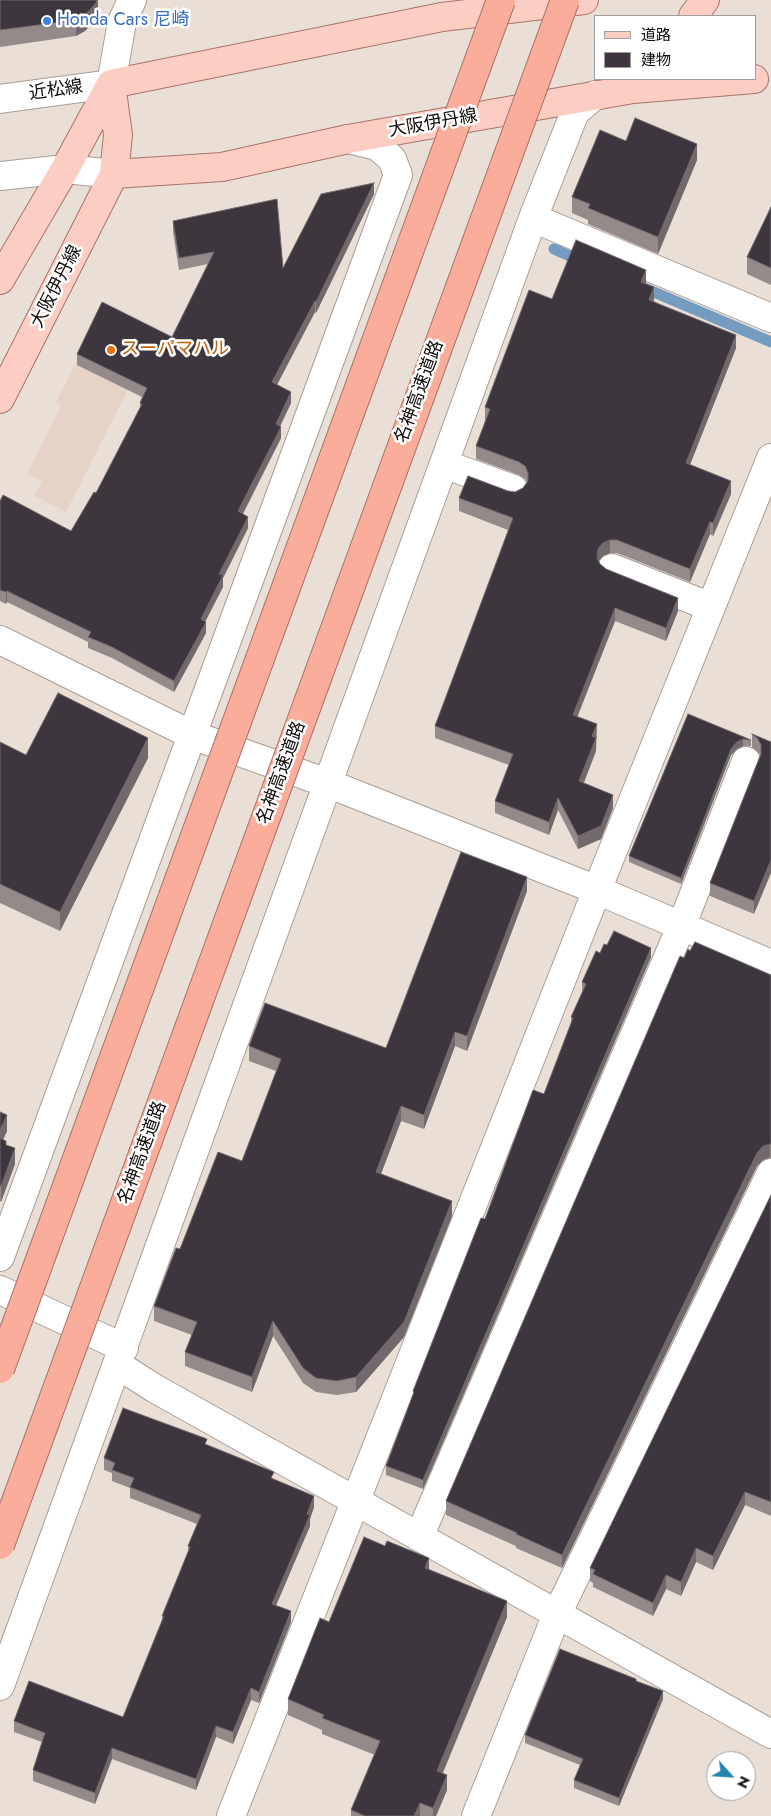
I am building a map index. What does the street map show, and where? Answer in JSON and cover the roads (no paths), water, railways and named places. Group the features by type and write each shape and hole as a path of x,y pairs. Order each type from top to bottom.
{"highway":[{"path":"0,1369 502,0"},
{"name":"名神高速道路","path":"0,1546 564,0"}],"main road":[{"path":"474,14 508,0"},
{"path":"0,280 65,169 111,84 446,9 474,14 584,0"},
{"path":"694,15 705,0"},
{"name":"大阪伊丹線","path":"756,79 771,78"},
{"name":"大阪伊丹線","path":"114,174 222,167 348,139 596,95 637,84 731,80"},
{"name":"大阪伊丹線","path":"0,398 114,174 118,135 111,84"}],"street":[{"path":"111,84 122,22 132,0"},
{"name":"近松線","path":"0,99 111,84"},
{"path":"0,1686 533,218 575,112 596,95"},
{"path":"0,1257 192,735 217,672 398,175 392,159 377,146 348,139"},
{"path":"0,176 65,169 114,174"},
{"path":"533,218 771,318"},
{"path":"231,1816 597,890 771,458"},
{"path":"444,464 513,489"},
{"path":"612,568 711,607"},
{"path":"0,640 192,735 327,783 597,890 771,964"},
{"path":"419,1536 681,927 746,761"},
{"path":"476,1816 557,1614 771,1173"},
{"path":"0,1290 121,1357 154,1388 771,1734"}],"waterway":[{"path":"554,249 583,262"},
{"path":"642,287 771,342"}],"place":[{"name":"Honda Cars 尼崎","path":"47,21"},
{"name":"スーパマハル","path":"111,350"}]}
